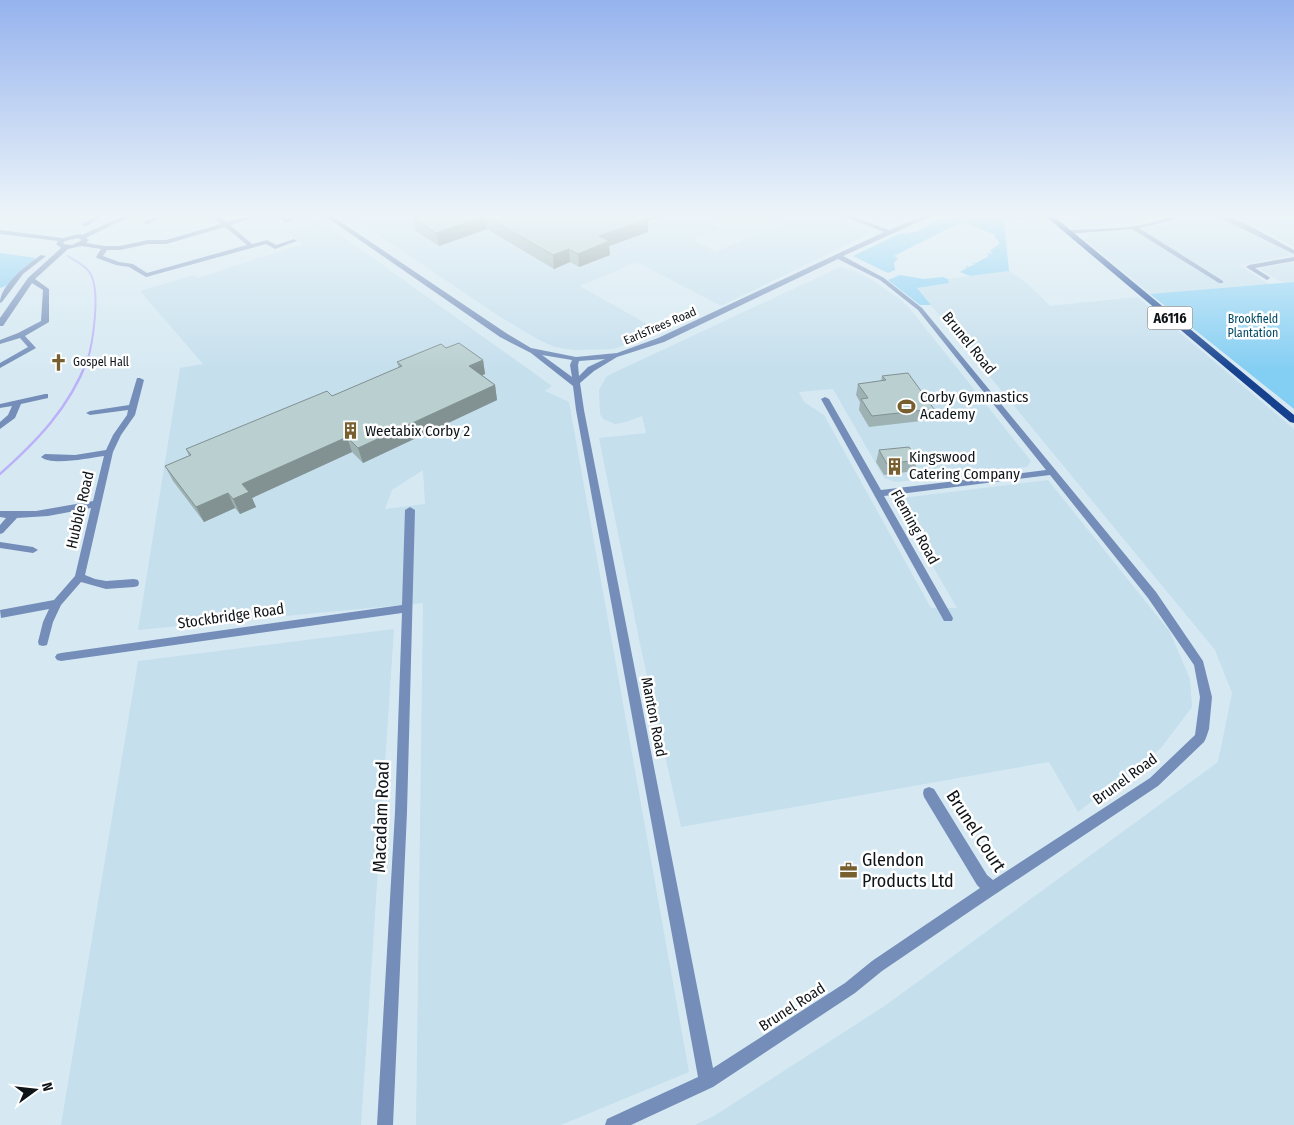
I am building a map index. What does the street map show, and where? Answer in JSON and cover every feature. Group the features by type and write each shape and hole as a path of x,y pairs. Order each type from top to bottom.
{"main road":[{"name":"A6116","path":"1109,266 1294,420"}],"street":[{"path":"0,301 22,273 30,266"},
{"path":"0,324 3,314 30,279 42,266"},
{"path":"134,266 146,274 172,266"},
{"name":"EarlsTrees Road","path":"402,266 503,335 529,350 576,359 618,355 661,340 816,266"},
{"name":"Brunel Road","path":"613,1125 707,1082 850,988 876,966 1154,782 1200,738 1203,729 1206,697 1199,664 1162,609 920,309 882,279 858,266"},
{"path":"1196,266 1221,282"},
{"path":"1252,266 1249,267 1267,278"},
{"path":"0,342 21,335 45,322 46,289 30,279"},
{"path":"0,366 32,348 21,335"},
{"path":"529,350 556,367 575,384 591,369 618,355"},
{"name":"Manton Road","path":"576,359 574,365 575,384 707,1082"},
{"name":"Hubble Road","path":"43,642 48,622 57,603 80,577 109,452 117,435 131,415 140,380"},
{"path":"0,406 45,396"},
{"path":"1267,398 1294,416"},
{"name":"Fleming Road","path":"826,399 948,618"},
{"path":"0,426 12,416 17,403"},
{"path":"90,413 133,407"},
{"path":"45,458 75,458 109,452"},
{"path":"880,493 1052,472"},
{"path":"0,514 46,513 96,504"},
{"name":"Macadam Road","path":"385,1125 401,812 410,510"},
{"path":"0,531 14,515"},
{"path":"0,546 33,550"},
{"path":"80,577 94,585 108,586 134,583"},
{"path":"1,614 57,603"},
{"name":"Stockbridge Road","path":"61,657 406,608"},
{"name":"Brunel Court","path":"929,793 982,880 992,888"}],"shaded area":[{"path":"234,266 385,266 552,386 545,391 569,402 689,1072 561,1125 416,1125 423,603 138,630 180,368 203,364 140,291 194,275 198,278","holes":["423,470 425,504 385,509 392,490"]},
{"path":"425,266 626,266 580,286 661,332 614,349 573,350 555,347 539,340 502,318"},
{"path":"646,266 802,266 721,306"},
{"path":"1117,266 1240,266 1269,284 1150,294"},
{"path":"1294,266 1294,282 1283,283 1261,270 1262,268"},
{"path":"840,267 857,272 870,279 901,300 911,310 1031,461 1027,467 896,482 884,478 833,389 799,392 804,402 824,415 931,608 957,608 894,499 1048,480 1170,632 1190,679 1192,707 1161,748 1078,812 1049,762 681,827 641,649 599,438 646,433 642,416 615,424 603,419 600,414 599,390 606,377 613,373"},
{"path":"1009,271 1028,284 1050,306 1138,297 1294,429 1294,1125 695,1125 714,1116 886,1005 1218,762 1232,693 1215,650 917,288 949,283 948,279"},
{"path":"394,629 361,1125 61,1125 138,661"}],"green space":[{"path":"0,266 27,266 6,286 0,288"},
{"path":"875,266 894,266 895,270 888,273"},
{"path":"966,266 1009,266 1009,271 970,276 960,272 967,268"},
{"path":"900,275 924,279 943,277 948,279 949,283 917,288 931,305 920,305 888,280"},
{"name":"Brookfield Plantation","path":"1294,282 1294,409 1150,294"}],"building":[{"name":"Weetabix Corby 2","path":"459,343 483,360 469,366 495,385 358,448 347,437 242,484 249,492 233,499 228,493 196,507 165,466 191,455 186,449 327,391 332,396 402,366 397,362 441,344 446,348"},
{"path":"908,373 934,409 872,416 861,399 868,398 858,384 886,380 882,376"},
{"path":"909,447 918,460 887,464 879,450"}],"waterway":[{"path":"84,266 90,273 95,291 95,317 87,362"},
{"path":"0,474 51,423 71,394 87,361"}],"place":[{"name":"Gospel Hall","path":"59,362"},
{"name":"Corby Gymnastics Academy","path":"906,406"},
{"name":"Weetabix Corby 2","path":"351,431"},
{"name":"Kingswood Catering Company","path":"895,466"},
{"name":"Glendon Products Ltd","path":"848,870"}]}
